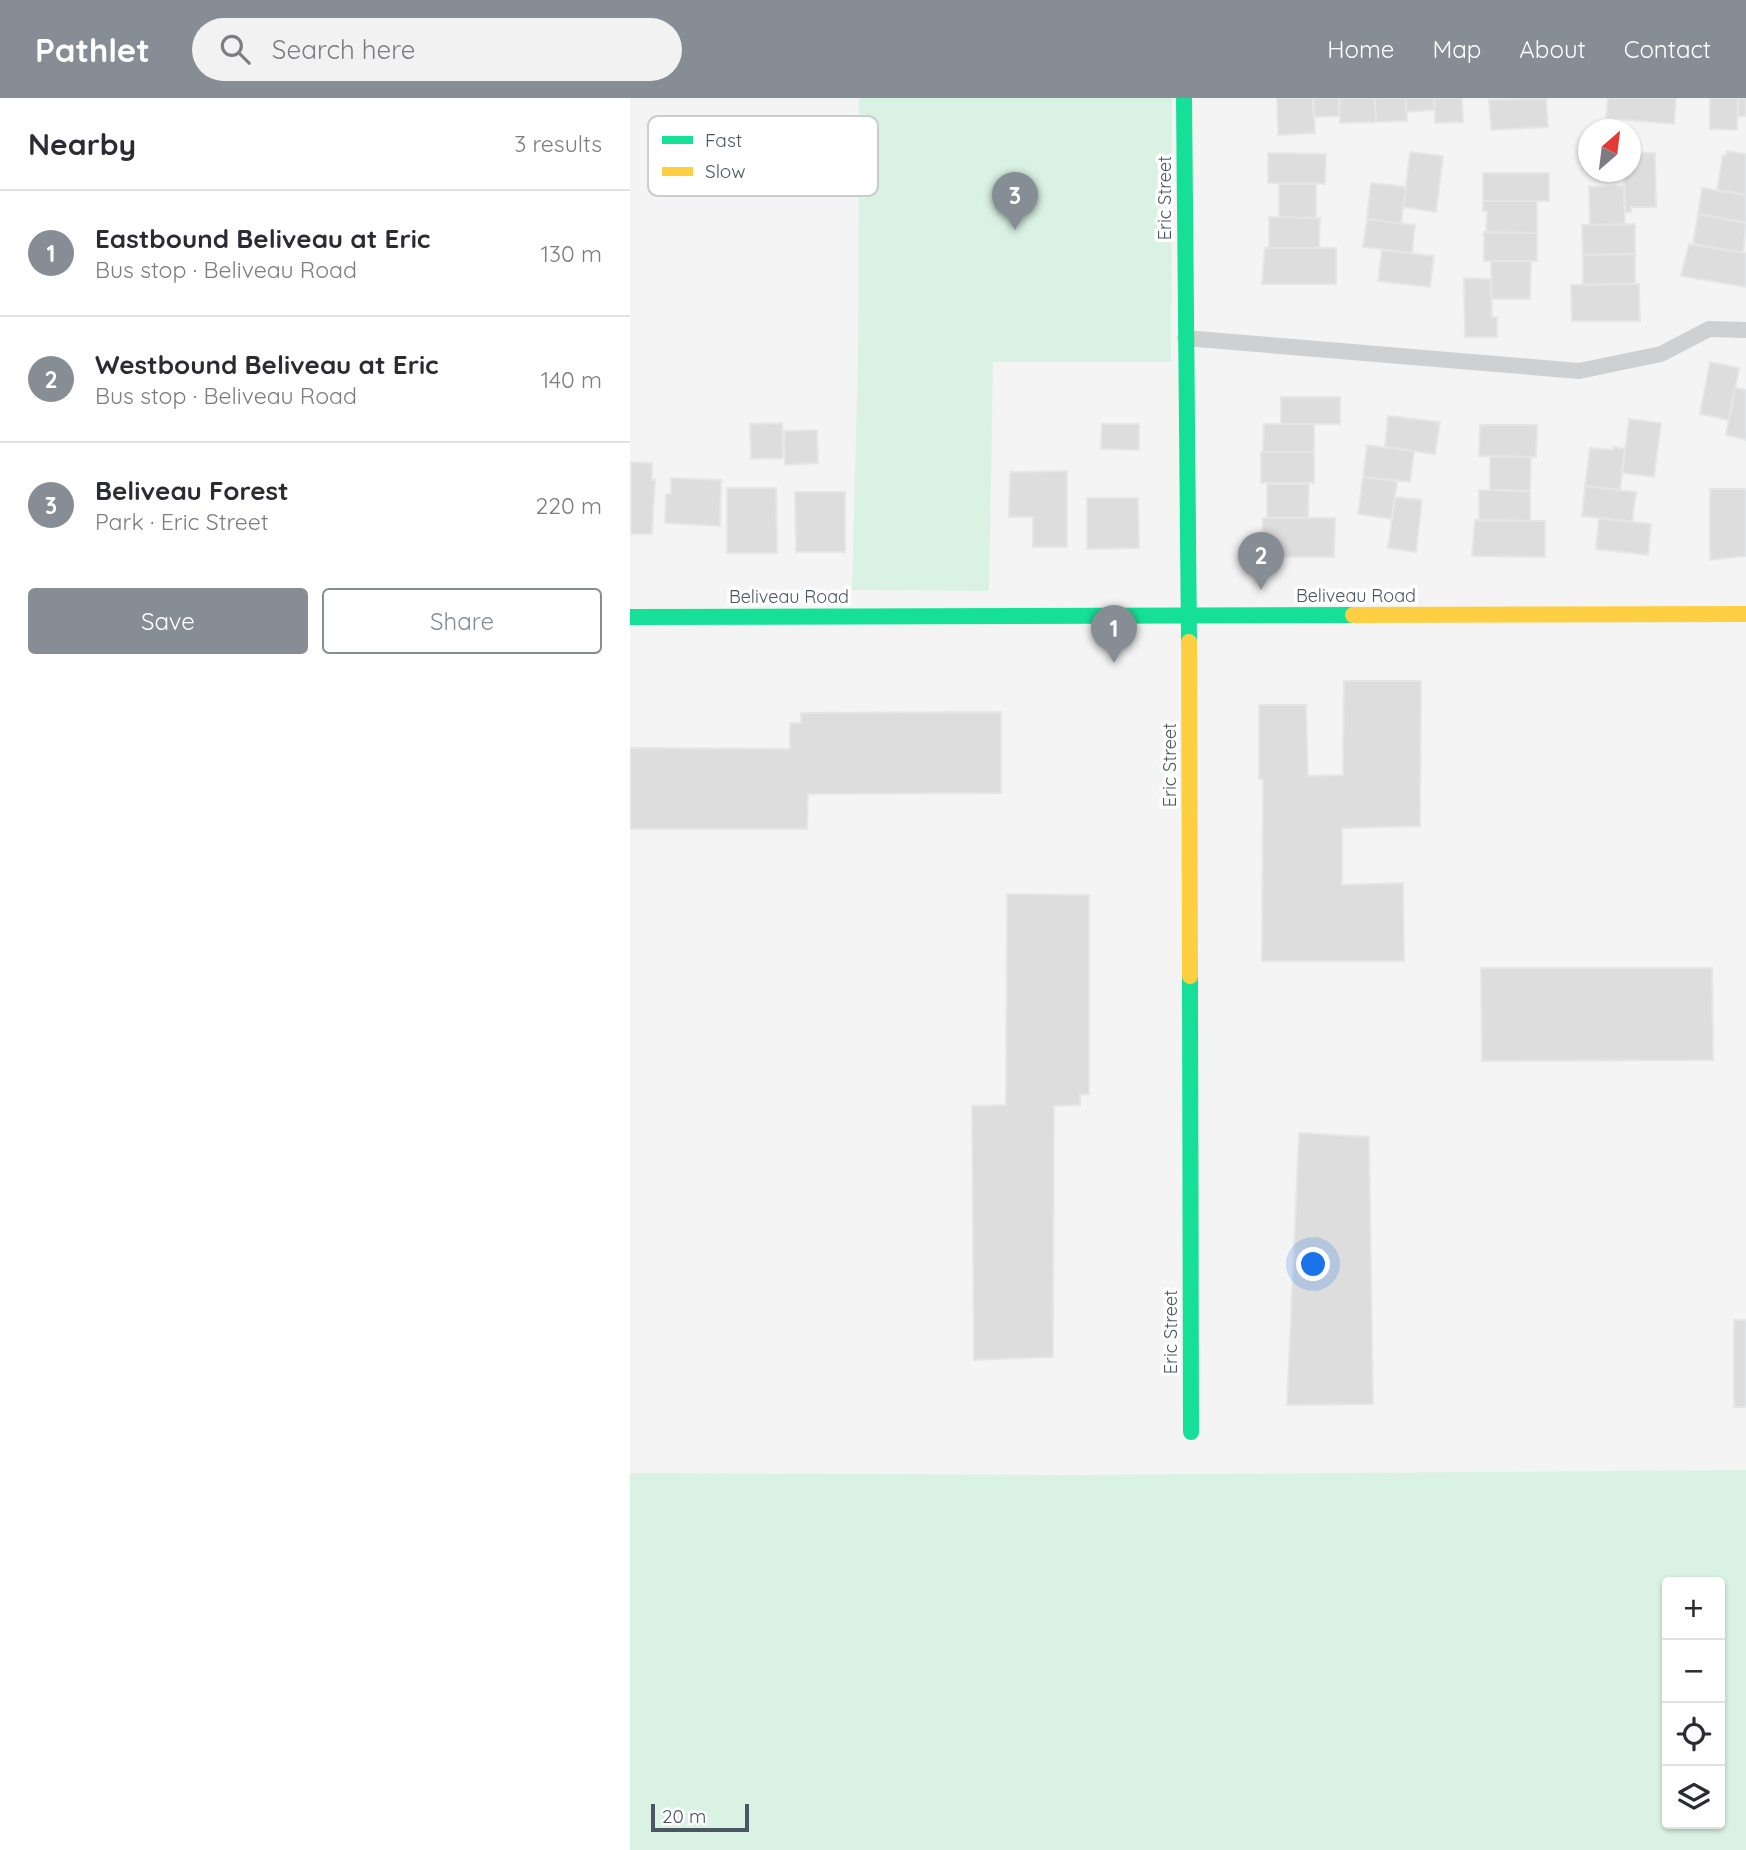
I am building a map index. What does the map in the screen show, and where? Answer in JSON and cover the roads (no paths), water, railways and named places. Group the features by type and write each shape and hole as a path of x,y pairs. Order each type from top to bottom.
{"street":[{"name":"Eric Street","path":"1184,98 1189,615 1191,1432"},
{"name":"Beliveau Road","path":"630,617 1746,614"}],"lane":[{"path":"1185,338 1580,371 1661,354 1709,329 1746,330"}],"place":[{"name":"Beliveau Forest","path":"1015,230"},
{"name":"Westbound Beliveau at Eric","path":"1261,590"},
{"name":"Eastbound Beliveau at Eric","path":"1114,663"}]}
